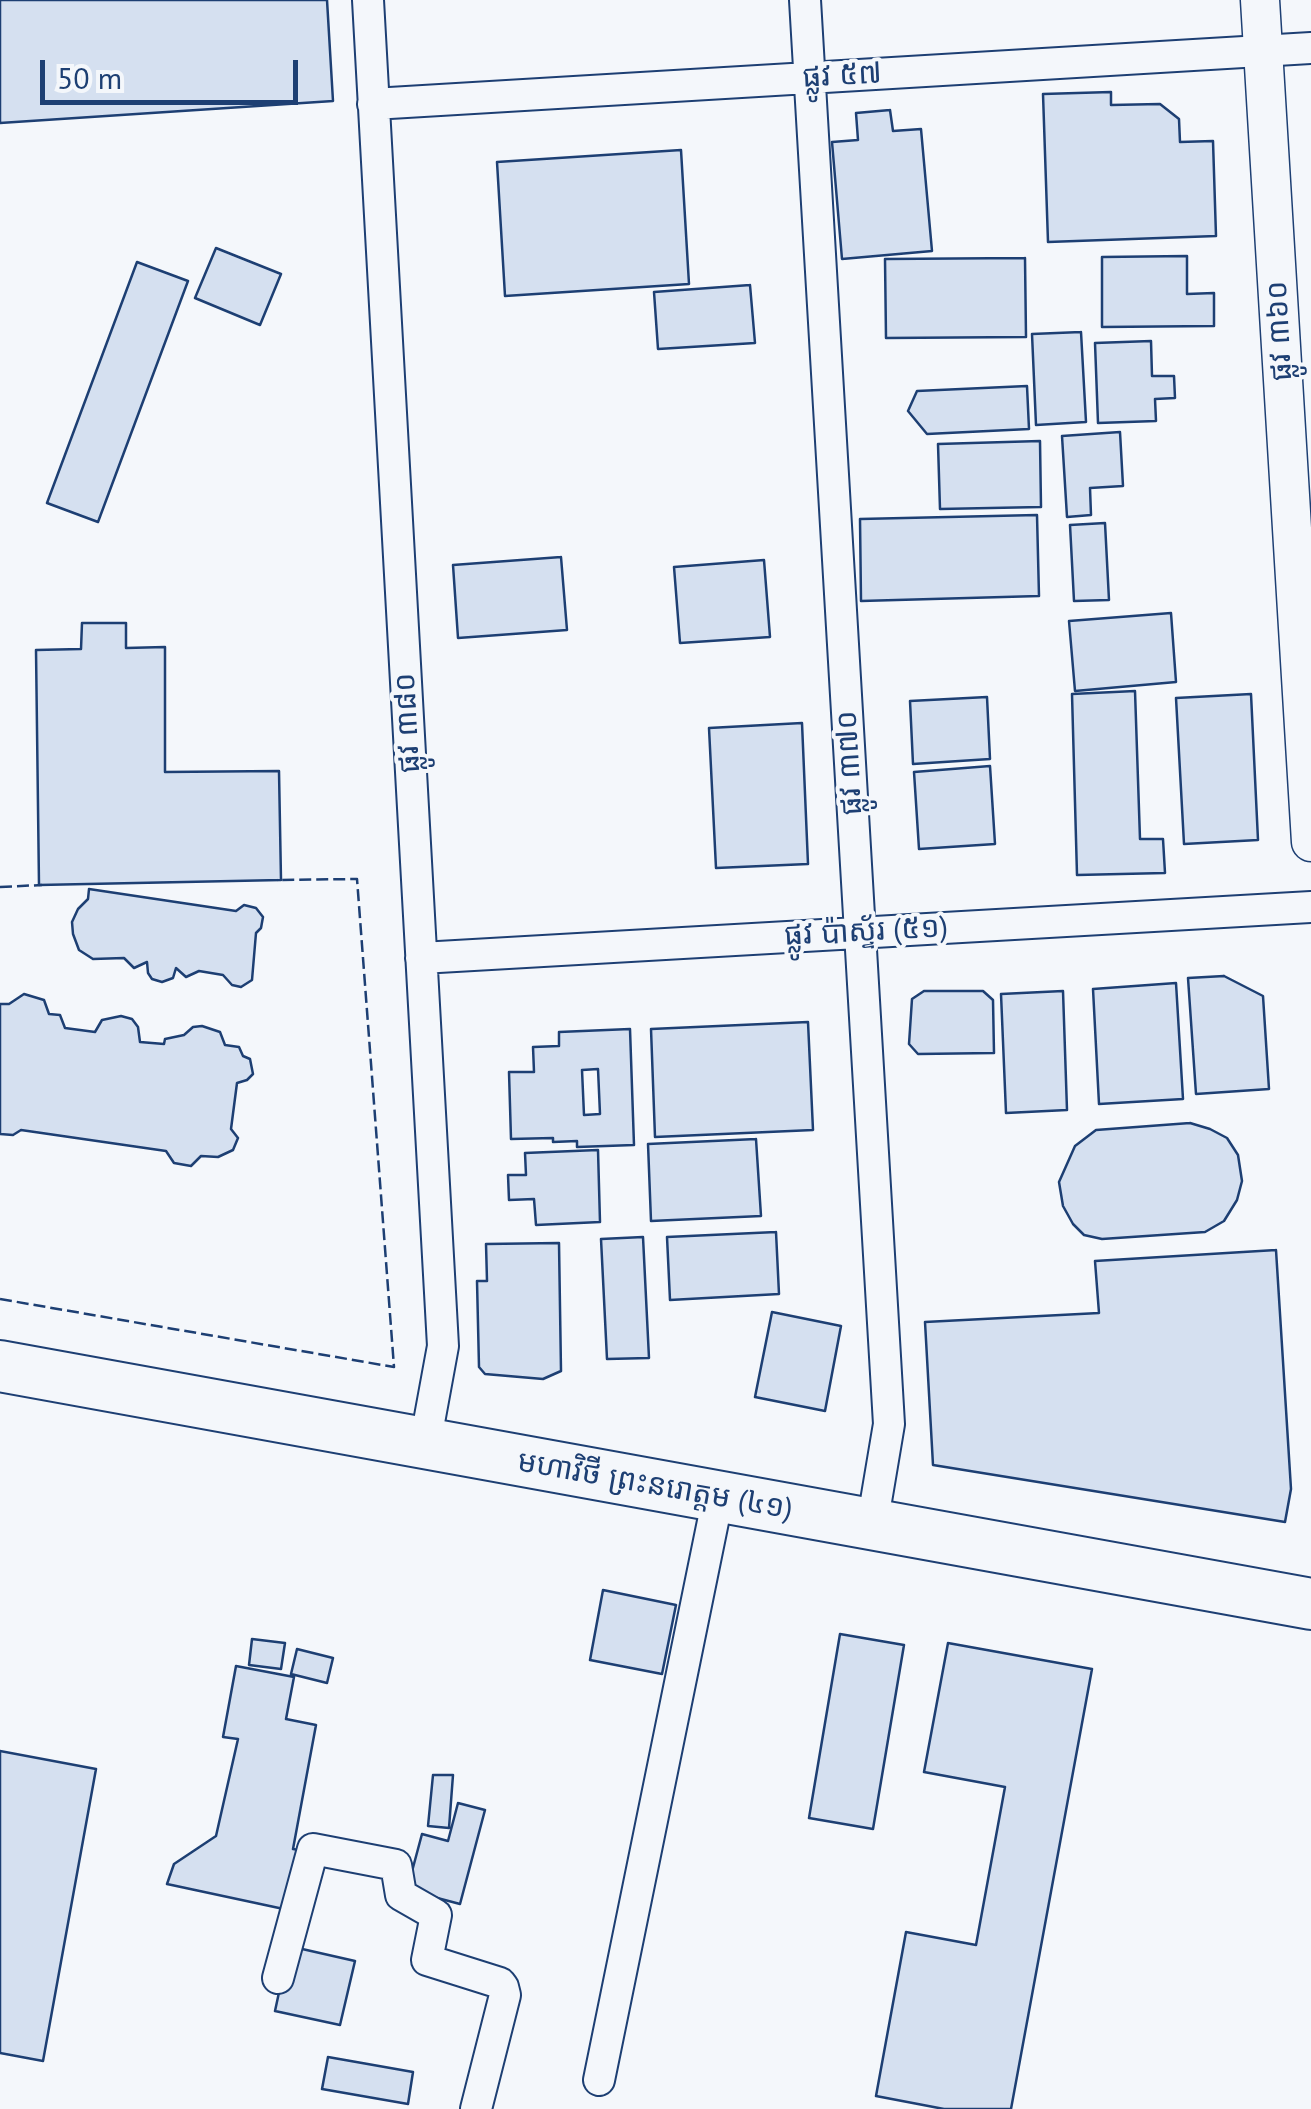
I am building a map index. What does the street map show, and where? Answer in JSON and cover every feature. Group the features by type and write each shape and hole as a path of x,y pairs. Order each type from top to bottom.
{"main road":[{"name":"មហាវិថី ព្រះនរោត្តម (៤១)","path":"0,1366 1311,1604"}],"street":[{"name":"ផ្លូវ ៣៨០","path":"368,0 443,1346 425,1444"},
{"name":"ផ្លូវ ៣៧០","path":"805,0 890,1424 872,1525"},
{"name":"ផ្លូវ ៣៦០","path":"1260,0 1311,842"},
{"name":"ផ្លូវ ៥៧","path":"374,104 1311,48"},
{"name":"ផ្លូវ ប៉ាស្ទ័រ (៥១)","path":"421,958 1311,907"},
{"path":"598,2080 620,1990 718,1497"},
{"path":"278,1978 313,1849 396,1865 402,1895 436,1915 425,1958 503,1987 505,1995 476,2109"}],"building":[{"path":"0,0 327,0 333,101 0,123"},
{"path":"1111,92 1111,105 1160,104 1179,119 1180,142 1213,141 1216,236 1048,242 1043,94"},
{"path":"890,110 893,131 921,129 932,251 842,259 832,142 858,140 856,113"},
{"path":"681,150 689,284 505,296 497,162"},
{"path":"216,248 281,274 260,325 195,298"},
{"path":"1187,256 1187,294 1214,293 1214,326 1102,327 1102,257"},
{"path":"1025,258 1026,337 886,338 885,259"},
{"path":"137,262 188,281 98,522 47,503"},
{"path":"750,285 755,343 658,349 654,292"},
{"path":"1081,332 1086,422 1036,425 1032,334"},
{"path":"1151,341 1152,376 1174,376 1175,398 1155,399 1156,421 1098,423 1095,343"},
{"path":"1027,386 1029,429 927,434 908,411 917,391"},
{"path":"1120,432 1123,486 1090,488 1091,515 1067,517 1062,436"},
{"path":"1040,441 1041,507 940,509 938,444"},
{"path":"1037,515 1039,596 861,601 860,519"},
{"path":"1105,523 1109,600 1074,601 1070,525"},
{"path":"561,557 567,630 458,638 453,565"},
{"path":"764,560 770,637 680,643 674,567"},
{"path":"1171,613 1176,682 1075,691 1069,621"},
{"path":"82,623 126,623 126,648 165,647 165,772 279,771 281,880 39,885 36,650 81,649"},
{"path":"1135,691 1140,839 1163,839 1165,873 1077,875 1072,694"},
{"path":"1251,694 1258,840 1184,844 1176,698"},
{"path":"987,697 990,759 913,764 910,701"},
{"path":"802,723 808,864 716,868 709,728"},
{"path":"990,766 995,844 919,849 914,772"},
{"path":"89,889 236,911 244,905 256,908 263,917 256,933 252,980 241,987 232,985 223,975 199,971 186,977 176,968 173,978 162,982 152,979 147,962 134,968 124,958 93,959 79,950 72,922 88,899"},
{"path":"1224,976 1263,996 1269,1089 1196,1094 1188,978"},
{"path":"1176,983 1183,1099 1099,1104 1093,989"},
{"path":"924,991 983,991 993,1000 994,1053 918,1054 909,1044 912,999"},
{"path":"1063,991 1067,1110 1006,1113 1001,994"},
{"path":"24,994 44,1000 49,1014 60,1015 65,1028 95,1032 102,1020 121,1016 132,1019 138,1027 140,1042 164,1044 165,1039 184,1035 193,1027 220,1032 225,1045 239,1047 243,1056 250,1059 253,1074 237,1083 231,1129 238,1138 233,1150 218,1157 201,1156 191,1166 174,1163 166,1151 21,1130 13,1135 0,1134 0,1004 9,1004"},
{"path":"808,1022 813,1130 655,1137 651,1029"},
{"path":"630,1029 634,1145 577,1147 577,1141 553,1142 553,1138 511,1139 509,1072 534,1072 533,1047 559,1046 559,1032","holes":["598,1069 600,1114 584,1115 582,1070"]},
{"path":"1190,1123 1227,1138 1238,1155 1242,1181 1237,1200 1224,1221 1205,1232 1102,1239 1084,1235 1073,1224 1063,1206 1059,1182 1075,1146 1096,1130"},
{"path":"756,1139 761,1216 651,1221 648,1144"},
{"path":"598,1150 600,1222 536,1225 534,1199 509,1200 508,1175 526,1175 525,1153"},
{"path":"776,1232 779,1294 670,1300 667,1237"},
{"path":"643,1237 649,1358 607,1359 601,1239"},
{"path":"559,1243 561,1371 543,1379 485,1374 479,1367 477,1281 487,1281 486,1244"},
{"path":"1276,1250 1291,1489 1285,1522 933,1465 925,1322 1099,1313 1095,1261"},
{"path":"772,1312 841,1326 825,1411 755,1397"},
{"path":"603,1590 676,1605 662,1674 590,1660"},
{"path":"840,1634 904,1645 873,1829 809,1818"},
{"path":"252,1639 285,1643 281,1669 249,1665"},
{"path":"948,1643 1092,1669 1011,2109 944,2109 876,2096 906,1932 976,1945 1005,1787 924,1772"},
{"path":"297,1649 333,1658 327,1683 291,1674"},
{"path":"236,1666 294,1677 286,1719 316,1725 293,1849 304,1851 293,1911 167,1884 174,1864 216,1836 238,1739 223,1737"},
{"path":"0,1751 96,1769 43,2061 0,2053"},
{"path":"433,1775 453,1775 449,1828 428,1826"},
{"path":"458,1803 485,1810 460,1904 407,1890 422,1834 448,1841"},
{"path":"289,1946 355,1961 340,2025 275,2011"},
{"path":"328,2057 413,2072 408,2104 322,2089"}],"fence":[{"path":"0,1299 394,1367 357,879 277,880"},
{"path":"0,887 42,885"}]}
